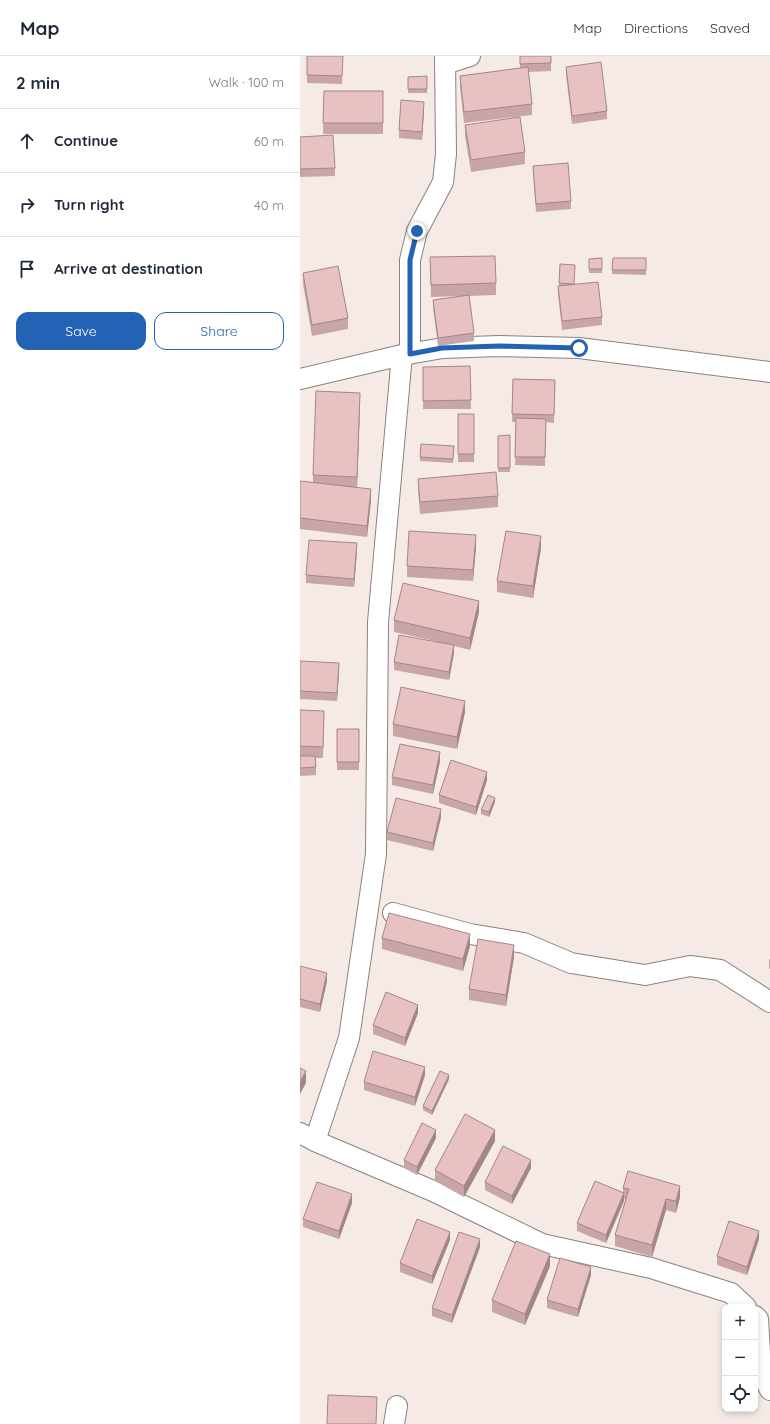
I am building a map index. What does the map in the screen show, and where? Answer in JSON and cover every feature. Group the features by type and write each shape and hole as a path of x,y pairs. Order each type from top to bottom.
{"street":[{"path":"470,56 445,60 446,154 443,182 417,231 410,260 406,355 378,622 376,854 349,1038 308,1137 433,1191 542,1244 651,1268 731,1293 743,1304"},
{"path":"300,379 442,348 499,346 579,348 770,372"},
{"path":"393,913 470,934 524,943 571,963 645,975 690,966 720,970 770,1002"},
{"path":"758,1319 761,1371 770,1390"}],"building":[{"path":"307,56 343,56 342,76 307,75"},
{"path":"520,56 551,56 551,63 520,64"},
{"path":"601,62 607,111 572,116 566,67"},
{"path":"528,67 532,104 464,112 460,76"},
{"path":"427,76 427,89 408,89 408,77"},
{"path":"324,91 383,91 383,123 323,123"},
{"path":"401,100 424,102 422,132 399,130"},
{"path":"520,117 525,152 471,160 465,125"},
{"path":"333,135 335,168 300,169 300,137"},
{"path":"568,163 571,201 536,204 533,166"},
{"path":"495,256 496,283 431,285 430,257"},
{"path":"602,258 602,269 589,269 589,259"},
{"path":"613,258 646,258 646,270 612,270"},
{"path":"560,264 575,265 574,284 559,283"},
{"path":"338,266 348,318 312,325 303,273"},
{"path":"598,282 602,317 562,321 558,286"},
{"path":"469,295 474,333 438,338 433,300"},
{"path":"470,366 471,400 423,401 423,367"},
{"path":"513,379 555,380 554,415 512,414"},
{"path":"316,391 360,393 357,477 313,475"},
{"path":"458,414 474,414 474,454 458,454"},
{"path":"516,418 546,419 545,457 515,457"},
{"path":"510,435 510,468 498,468 498,436"},
{"path":"421,444 454,446 453,459 420,457"},
{"path":"496,472 498,496 420,502 418,479"},
{"path":"300,481 371,489 367,526 300,518"},
{"path":"409,531 476,535 473,570 407,566"},
{"path":"506,531 541,536 533,586 497,581"},
{"path":"309,540 357,543 354,579 306,575"},
{"path":"403,583 479,601 470,638 394,620"},
{"path":"399,635 454,645 449,672 394,662"},
{"path":"300,661 339,663 337,693 300,691"},
{"path":"401,687 465,701 457,737 393,724"},
{"path":"300,710 324,711 323,747 300,746"},
{"path":"337,729 359,729 359,762 337,762"},
{"path":"400,744 440,752 433,785 392,777"},
{"path":"300,756 315,756 316,767 300,768"},
{"path":"451,760 487,772 476,807 439,795"},
{"path":"488,795 495,798 489,812 481,810"},
{"path":"396,798 441,809 433,843 387,832"},
{"path":"389,913 470,934 463,959 382,938"},
{"path":"478,939 514,945 506,995 469,989"},
{"path":"300,966 327,973 320,1004 300,999"},
{"path":"386,992 418,1005 405,1038 373,1025"},
{"path":"373,1051 425,1067 415,1097 364,1082"},
{"path":"300,1068 306,1071 300,1082"},
{"path":"440,1071 449,1075 432,1111 423,1106"},
{"path":"465,1114 495,1130 464,1186 435,1170"},
{"path":"422,1123 436,1130 417,1167 404,1160"},
{"path":"503,1146 531,1160 512,1196 485,1182"},
{"path":"628,1171 680,1186 676,1201 666,1199 652,1245 615,1235 629,1189 623,1188"},
{"path":"595,1181 624,1193 606,1235 577,1223"},
{"path":"317,1182 352,1194 339,1231 303,1219"},
{"path":"417,1219 450,1232 432,1276 400,1263"},
{"path":"729,1221 759,1231 747,1267 717,1256"},
{"path":"459,1232 480,1239 452,1315 432,1308"},
{"path":"516,1241 550,1254 525,1314 492,1300"},
{"path":"560,1258 591,1267 578,1309 547,1300"},
{"path":"328,1395 377,1397 376,1424 327,1424"}],"route":[{"path":"417,231 410,260 410,354 442,348 499,346 579,348"}]}
